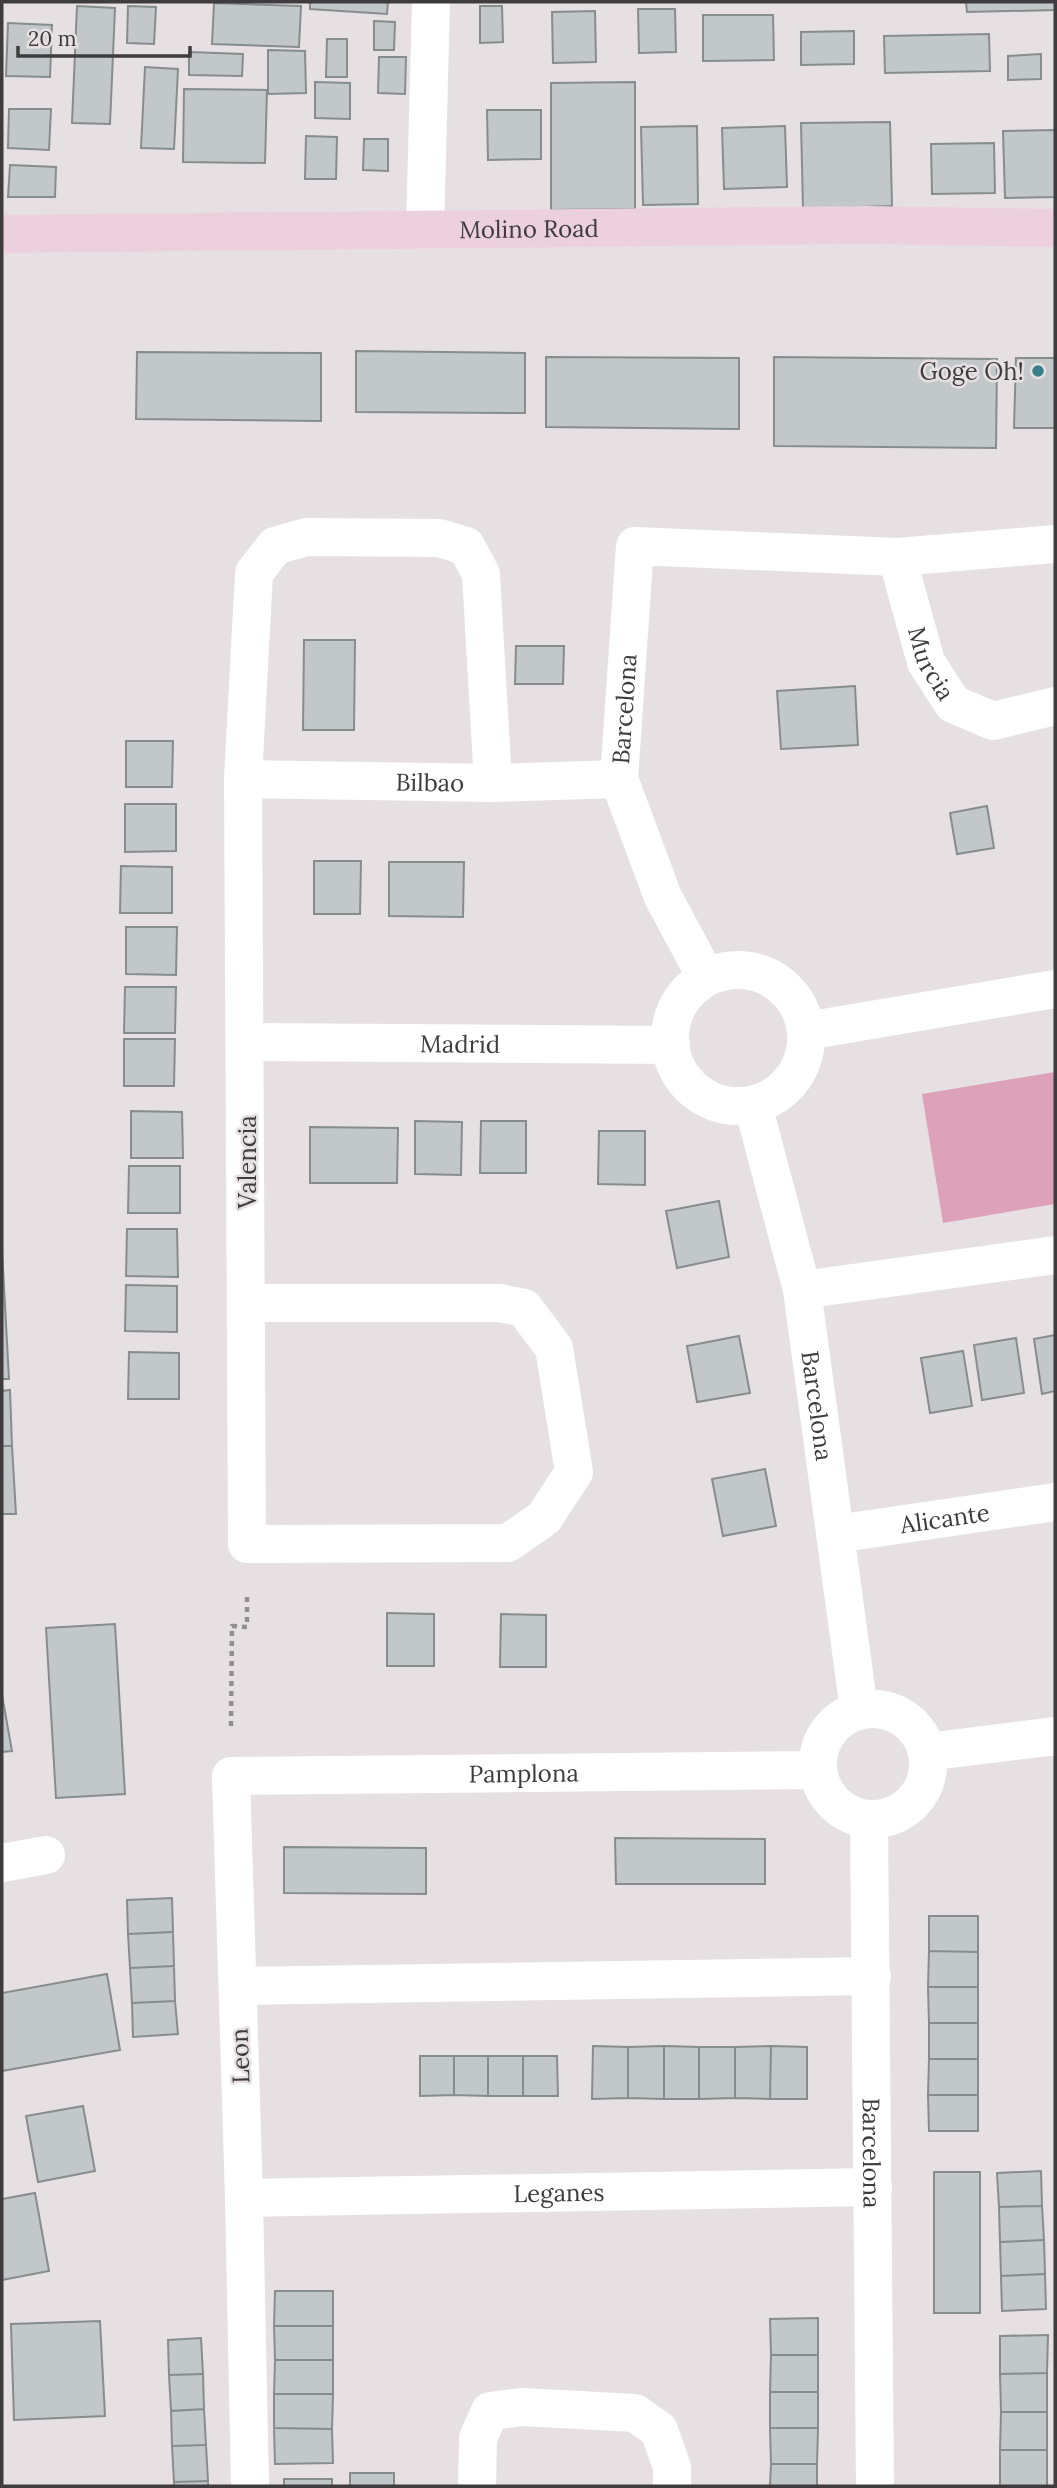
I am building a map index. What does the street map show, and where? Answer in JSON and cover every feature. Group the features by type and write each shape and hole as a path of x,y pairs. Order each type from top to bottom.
{"main road":[{"name":"Molino Road","path":"2,234 867,225 1055,228"}],"street":[{"path":"425,230 431,2"},
{"name":"Valencia","path":"247,1303 499,1303 524,1308 554,1348 574,1472 544,1518 508,1543 247,1544 243,779 254,573 275,546 306,537 439,538 466,546 481,574 493,783"},
{"path":"897,556 1055,544"},
{"name":"Barcelona","path":"706,977 663,897 619,779 635,547 897,556"},
{"name":"Murcia","path":"897,556 926,662 953,704 993,721 1055,706"},
{"name":"Bilbao","path":"243,779 493,783 619,779"},
{"path":"743,970 762,974 779,983 792,996 806,1031 805,1051 798,1070 787,1086 771,1098 753,1105 730,1106 708,1100 689,1086 676,1068 671,1045 671,1025 678,1006 690,990 706,977 724,971 743,970"},
{"path":"806,1031 1055,989"},
{"name":"Madrid","path":"246,1042 671,1045"},
{"name":"Barcelona","path":"753,1105 802,1290 859,1710"},
{"path":"802,1290 1055,1255"},
{"name":"Alicante","path":"836,1534 1055,1502"},
{"path":"876,1708 894,1712 909,1722 920,1735 927,1752 928,1768 924,1785 916,1799 904,1810 889,1817 869,1821 842,1811 821,1786 818,1751 827,1732 841,1718 859,1710 876,1708"},
{"path":"927,1752 1055,1736"},
{"name":"Pamplona","path":"231,1776 818,1770"},
{"name":"Leon","path":"231,1776 250,2486"},
{"name":"Barcelona","path":"869,1821 875,2486"},
{"path":"2,1863 46,1855"},
{"path":"238,1986 872,1976"},
{"name":"Leganes","path":"244,2198 873,2187"},
{"path":"477,2486 478,2438 490,2411 522,2407 635,2413 659,2430 672,2467 672,2486"}],"path":[{"path":"231,1776 232,1626"}],"shaded area":[{"path":"1055,1072 1055,1204 943,1223 922,1094"}],"building":[{"path":"310,2 388,2 387,14 310,9"},
{"path":"966,2 1055,2 1055,10 967,12"},
{"path":"214,3 301,6 299,47 212,44"},
{"path":"77,6 115,8 110,124 72,123"},
{"path":"128,6 156,7 154,44 127,43"},
{"path":"480,6 502,6 503,42 480,43"},
{"path":"638,9 675,9 676,52 639,53"},
{"path":"595,11 596,62 553,63 552,12"},
{"path":"703,15 773,15 774,60 703,61"},
{"path":"374,21 395,22 394,50 374,50"},
{"path":"8,23 52,25 50,77 6,76"},
{"path":"854,31 854,64 801,65 801,32"},
{"path":"989,34 990,71 885,73 884,36"},
{"path":"327,39 347,39 347,77 326,77"},
{"path":"268,50 305,51 306,93 268,94"},
{"path":"189,52 243,54 242,76 189,75"},
{"path":"1041,54 1041,79 1008,80 1008,56"},
{"path":"379,57 406,57 405,94 378,93"},
{"path":"145,67 178,69 174,149 141,148"},
{"path":"315,82 350,83 350,119 315,118"},
{"path":"635,82 635,209 551,210 551,83"},
{"path":"184,89 267,90 265,163 183,162"},
{"path":"9,109 51,109 49,150 8,148"},
{"path":"487,110 541,110 541,159 488,160"},
{"path":"890,122 892,206 803,209 801,123"},
{"path":"697,126 698,204 643,205 641,127"},
{"path":"785,126 787,187 724,189 722,128"},
{"path":"1055,130 1055,197 1005,198 1003,131"},
{"path":"306,136 337,137 336,179 305,179"},
{"path":"364,139 388,139 388,171 363,170"},
{"path":"994,143 995,193 932,194 931,144"},
{"path":"10,165 56,167 55,197 8,197"},
{"path":"356,351 525,353 525,413 356,412"},
{"path":"137,352 321,353 321,421 136,419"},
{"path":"546,357 739,358 739,429 546,427"},
{"path":"774,357 997,359 996,448 774,446"},
{"path":"1016,358 1055,358 1055,428 1014,428"},
{"path":"304,640 355,640 354,730 303,730"},
{"path":"516,646 564,646 563,684 515,684"},
{"path":"855,686 858,745 781,749 777,691"},
{"path":"126,741 173,741 172,787 126,787"},
{"path":"125,804 176,804 176,851 125,852"},
{"path":"987,806 994,848 957,854 950,813"},
{"path":"314,861 361,861 360,914 314,914"},
{"path":"389,862 464,862 463,917 389,916"},
{"path":"121,866 172,867 172,913 120,913"},
{"path":"126,927 177,927 176,975 126,974"},
{"path":"125,987 176,987 175,1033 124,1033"},
{"path":"124,1039 175,1039 174,1086 124,1086"},
{"path":"131,1111 182,1112 183,1158 131,1158"},
{"path":"415,1121 462,1122 461,1175 415,1174"},
{"path":"481,1121 526,1121 526,1173 480,1173"},
{"path":"310,1127 398,1128 397,1183 310,1183"},
{"path":"599,1131 645,1131 645,1185 598,1184"},
{"path":"129,1166 180,1166 180,1213 128,1213"},
{"path":"719,1201 729,1257 677,1268 666,1211"},
{"path":"127,1229 177,1229 178,1277 126,1276"},
{"path":"2,1250 9,1379 2,1379"},
{"path":"126,1285 177,1286 177,1332 125,1331"},
{"path":"1055,1335 1055,1391 1042,1394 1034,1339"},
{"path":"739,1336 750,1393 697,1402 687,1346"},
{"path":"1016,1338 1024,1393 982,1400 974,1345"},
{"path":"963,1351 972,1406 930,1413 921,1358"},
{"path":"129,1352 179,1353 179,1399 128,1399"},
{"path":"10,1390 12,1446 2,1446 2,1391"},
{"path":"2,1446 12,1446 16,1514 2,1514"},
{"path":"765,1469 776,1526 723,1536 712,1479"},
{"path":"387,1613 434,1614 434,1666 387,1666"},
{"path":"501,1614 546,1615 546,1667 500,1667"},
{"path":"115,1624 125,1794 56,1798 46,1628"},
{"path":"2,1695 12,1751 2,1752"},
{"path":"615,1838 765,1839 765,1884 616,1884"},
{"path":"284,1847 426,1848 426,1894 284,1893"},
{"path":"172,1898 173,1932 128,1934 127,1900"},
{"path":"929,1916 978,1916 978,1952 929,1951"},
{"path":"173,1932 174,1966 130,1968 128,1934"},
{"path":"929,1951 978,1952 978,1987 928,1987"},
{"path":"174,1966 175,2001 132,2003 130,1968"},
{"path":"107,1974 120,2050 2,2071 2,1993"},
{"path":"928,1987 978,1987 978,2023 929,2023"},
{"path":"175,2001 178,2034 133,2037 132,2003"},
{"path":"929,2023 978,2023 978,2059 929,2059"},
{"path":"593,2046 628,2047 628,2098 592,2099"},
{"path":"664,2046 664,2099 628,2098 628,2047"},
{"path":"664,2046 699,2047 699,2099 664,2099"},
{"path":"771,2046 770,2099 735,2098 735,2047"},
{"path":"771,2046 807,2047 807,2099 770,2099"},
{"path":"699,2047 735,2047 735,2098 699,2099"},
{"path":"420,2056 454,2056 454,2095 420,2096"},
{"path":"454,2056 488,2056 488,2096 454,2095"},
{"path":"488,2056 523,2056 523,2096 488,2096"},
{"path":"523,2056 557,2056 558,2096 523,2096"},
{"path":"929,2059 978,2059 978,2095 928,2095"},
{"path":"928,2095 978,2095 978,2131 929,2131"},
{"path":"83,2106 95,2171 38,2182 26,2116"},
{"path":"1041,2171 1042,2206 999,2207 997,2173"},
{"path":"934,2172 980,2172 980,2313 934,2313"},
{"path":"35,2193 49,2271 2,2280 2,2199"},
{"path":"1042,2206 1044,2240 1000,2242 999,2207"},
{"path":"1044,2240 1045,2274 1001,2276 1000,2242"},
{"path":"1045,2274 1046,2309 1002,2311 1001,2276"},
{"path":"275,2291 333,2291 333,2326 274,2326"},
{"path":"818,2318 818,2355 771,2355 770,2319"},
{"path":"100,2321 105,2416 14,2420 11,2324"},
{"path":"274,2326 333,2326 333,2360 275,2360"},
{"path":"1048,2335 1047,2373 1000,2374 1000,2336"},
{"path":"201,2338 203,2374 169,2375 168,2340"},
{"path":"771,2355 818,2355 818,2392 770,2392"},
{"path":"275,2360 333,2360 333,2394 274,2394"},
{"path":"1047,2373 1047,2412 1001,2412 1000,2374"},
{"path":"203,2374 204,2409 171,2411 169,2375"},
{"path":"770,2392 818,2392 818,2428 770,2428"},
{"path":"274,2394 333,2394 332,2429 274,2428"},
{"path":"204,2409 206,2445 172,2446 171,2411"},
{"path":"1001,2412 1047,2412 1047,2450 1000,2450"},
{"path":"274,2428 332,2429 333,2463 275,2464"},
{"path":"770,2428 818,2428 817,2464 771,2464"},
{"path":"206,2445 208,2481 174,2482 172,2446"},
{"path":"1000,2450 1047,2450 1047,2486 1000,2486"},
{"path":"771,2464 817,2464 817,2486 770,2486"},
{"path":"350,2473 394,2473 394,2486 350,2486"},
{"path":"284,2479 332,2479 332,2486 284,2486"},
{"path":"208,2481 208,2486 174,2486 174,2482"}],"place":[{"name":"Goge Oh!","path":"1038,371"}]}
